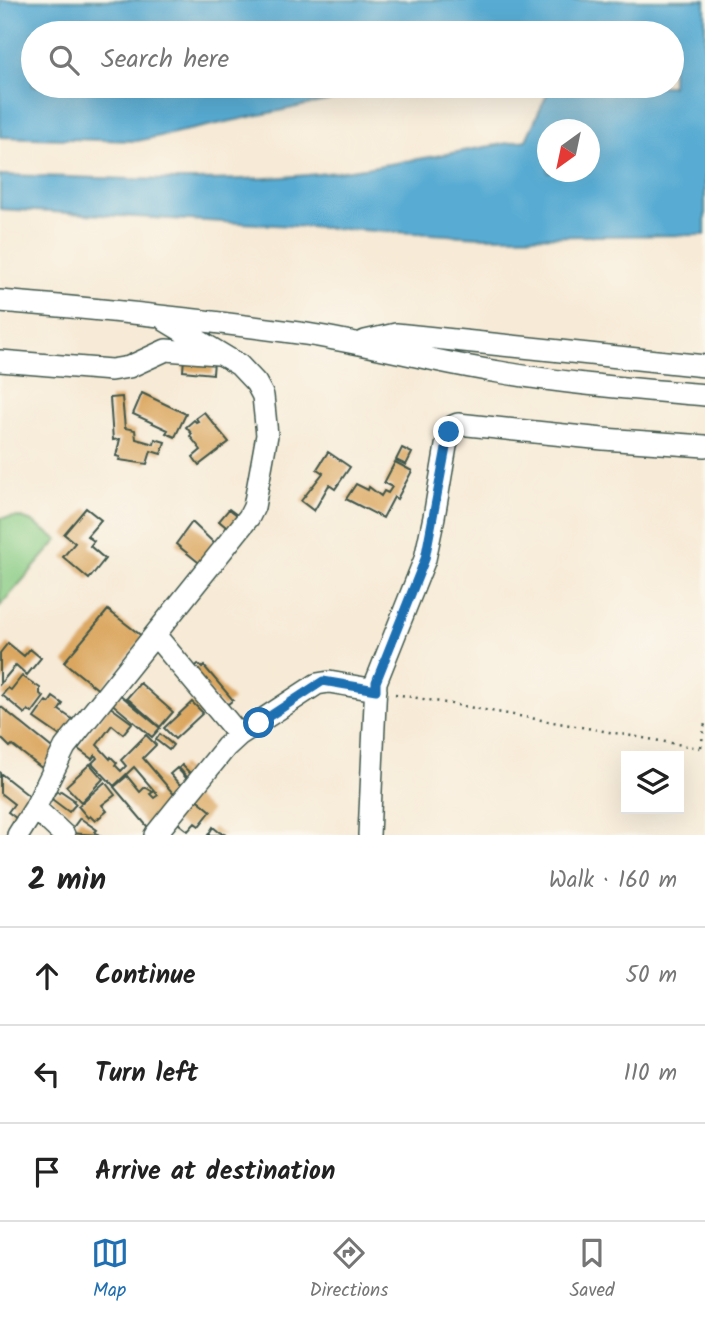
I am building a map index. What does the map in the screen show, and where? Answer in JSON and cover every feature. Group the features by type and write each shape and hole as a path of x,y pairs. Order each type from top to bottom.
{"street":[{"path":"0,301 115,310 306,334 548,380 705,394"},
{"path":"19,835 65,747 249,517 258,488 267,435 263,396 256,383 223,354 161,317"},
{"path":"356,343 396,334 705,366"},
{"path":"0,361 111,370 129,367 166,351 223,354"},
{"path":"369,835 376,682 425,559 446,446 453,426 458,424 705,446"},
{"path":"155,635 239,735"},
{"path":"155,835 226,747 239,735 323,681 376,690"},
{"path":"35,808 64,835"}],"path":[{"path":"376,690 703,749 705,723"}],"green space":[{"path":"19,517 32,522 58,540 0,606 0,518"}],"water":[{"path":"0,0 705,0 705,235 482,237 0,209 0,175 177,180 313,175 526,140 545,98 684,98 684,21 21,21 21,98 340,98 137,141 0,137"}],"building":[{"path":"184,358 214,361 213,374 183,371"},
{"path":"142,393 186,414 175,437 166,433 168,430 133,414"},
{"path":"122,397 125,428 135,430 136,439 154,444 155,439 165,442 161,454 151,451 147,464 119,460 120,457 116,456 120,439 113,440 110,398"},
{"path":"204,412 229,442 199,465 193,457 201,450 186,427 194,420 198,421 196,418"},
{"path":"402,448 412,453 406,465 396,460"},
{"path":"328,452 350,467 335,489 329,485 314,511 301,501 323,473 317,469"},
{"path":"395,462 412,471 383,518 346,499 356,484 368,490 369,487 381,496 384,491 388,493 392,487 384,483"},
{"path":"86,508 101,520 87,536 94,541 90,546 105,559 89,579 63,557 75,543 64,534"},
{"path":"229,509 241,518 231,531 219,521"},
{"path":"192,522 215,544 203,566 176,544"},
{"path":"108,610 143,637 100,691 64,662"},
{"path":"8,643 24,656 30,649 41,658 27,675 16,665 0,684 0,653"},
{"path":"198,664 202,668 204,666 233,700 223,708 191,670"},
{"path":"22,676 40,688 40,694 44,697 32,713 28,710 25,714 2,695 8,688 11,690"},
{"path":"140,683 173,712 160,727 127,698"},
{"path":"118,693 160,728 152,737 110,702"},
{"path":"53,697 63,704 59,710 75,721 63,738 34,718 46,701 49,703"},
{"path":"192,702 203,713 175,739 164,728"},
{"path":"0,706 57,752 43,769 0,737"},
{"path":"109,706 132,723 123,734 112,725 97,745 117,763 115,765 121,771 126,766 121,760 146,735 156,745 143,758 178,799 151,831 114,787 127,776 140,792 145,787 153,792 150,794 154,798 158,795 134,767 114,786 92,763 97,758 95,755 92,759 78,749"},
{"path":"160,734 173,745 169,750 156,740"},
{"path":"90,764 103,779 81,802 66,786"},
{"path":"182,765 191,774 188,778 179,768"},
{"path":"177,768 187,779 180,785 170,774"},
{"path":"0,773 33,799 21,822 8,812 14,804 0,793"},
{"path":"105,782 115,795 102,805 107,811 95,821 90,816 88,818 78,806"},
{"path":"57,791 74,800 76,804 69,812 53,800 52,797"},
{"path":"193,796 211,811 199,826 195,823 188,831 174,820"},
{"path":"80,818 97,830 95,832 99,835 69,833"},
{"path":"213,827 219,832 226,835 208,835"}],"route":[{"path":"259,723 323,681 376,690 376,682 425,559 449,432"}]}
